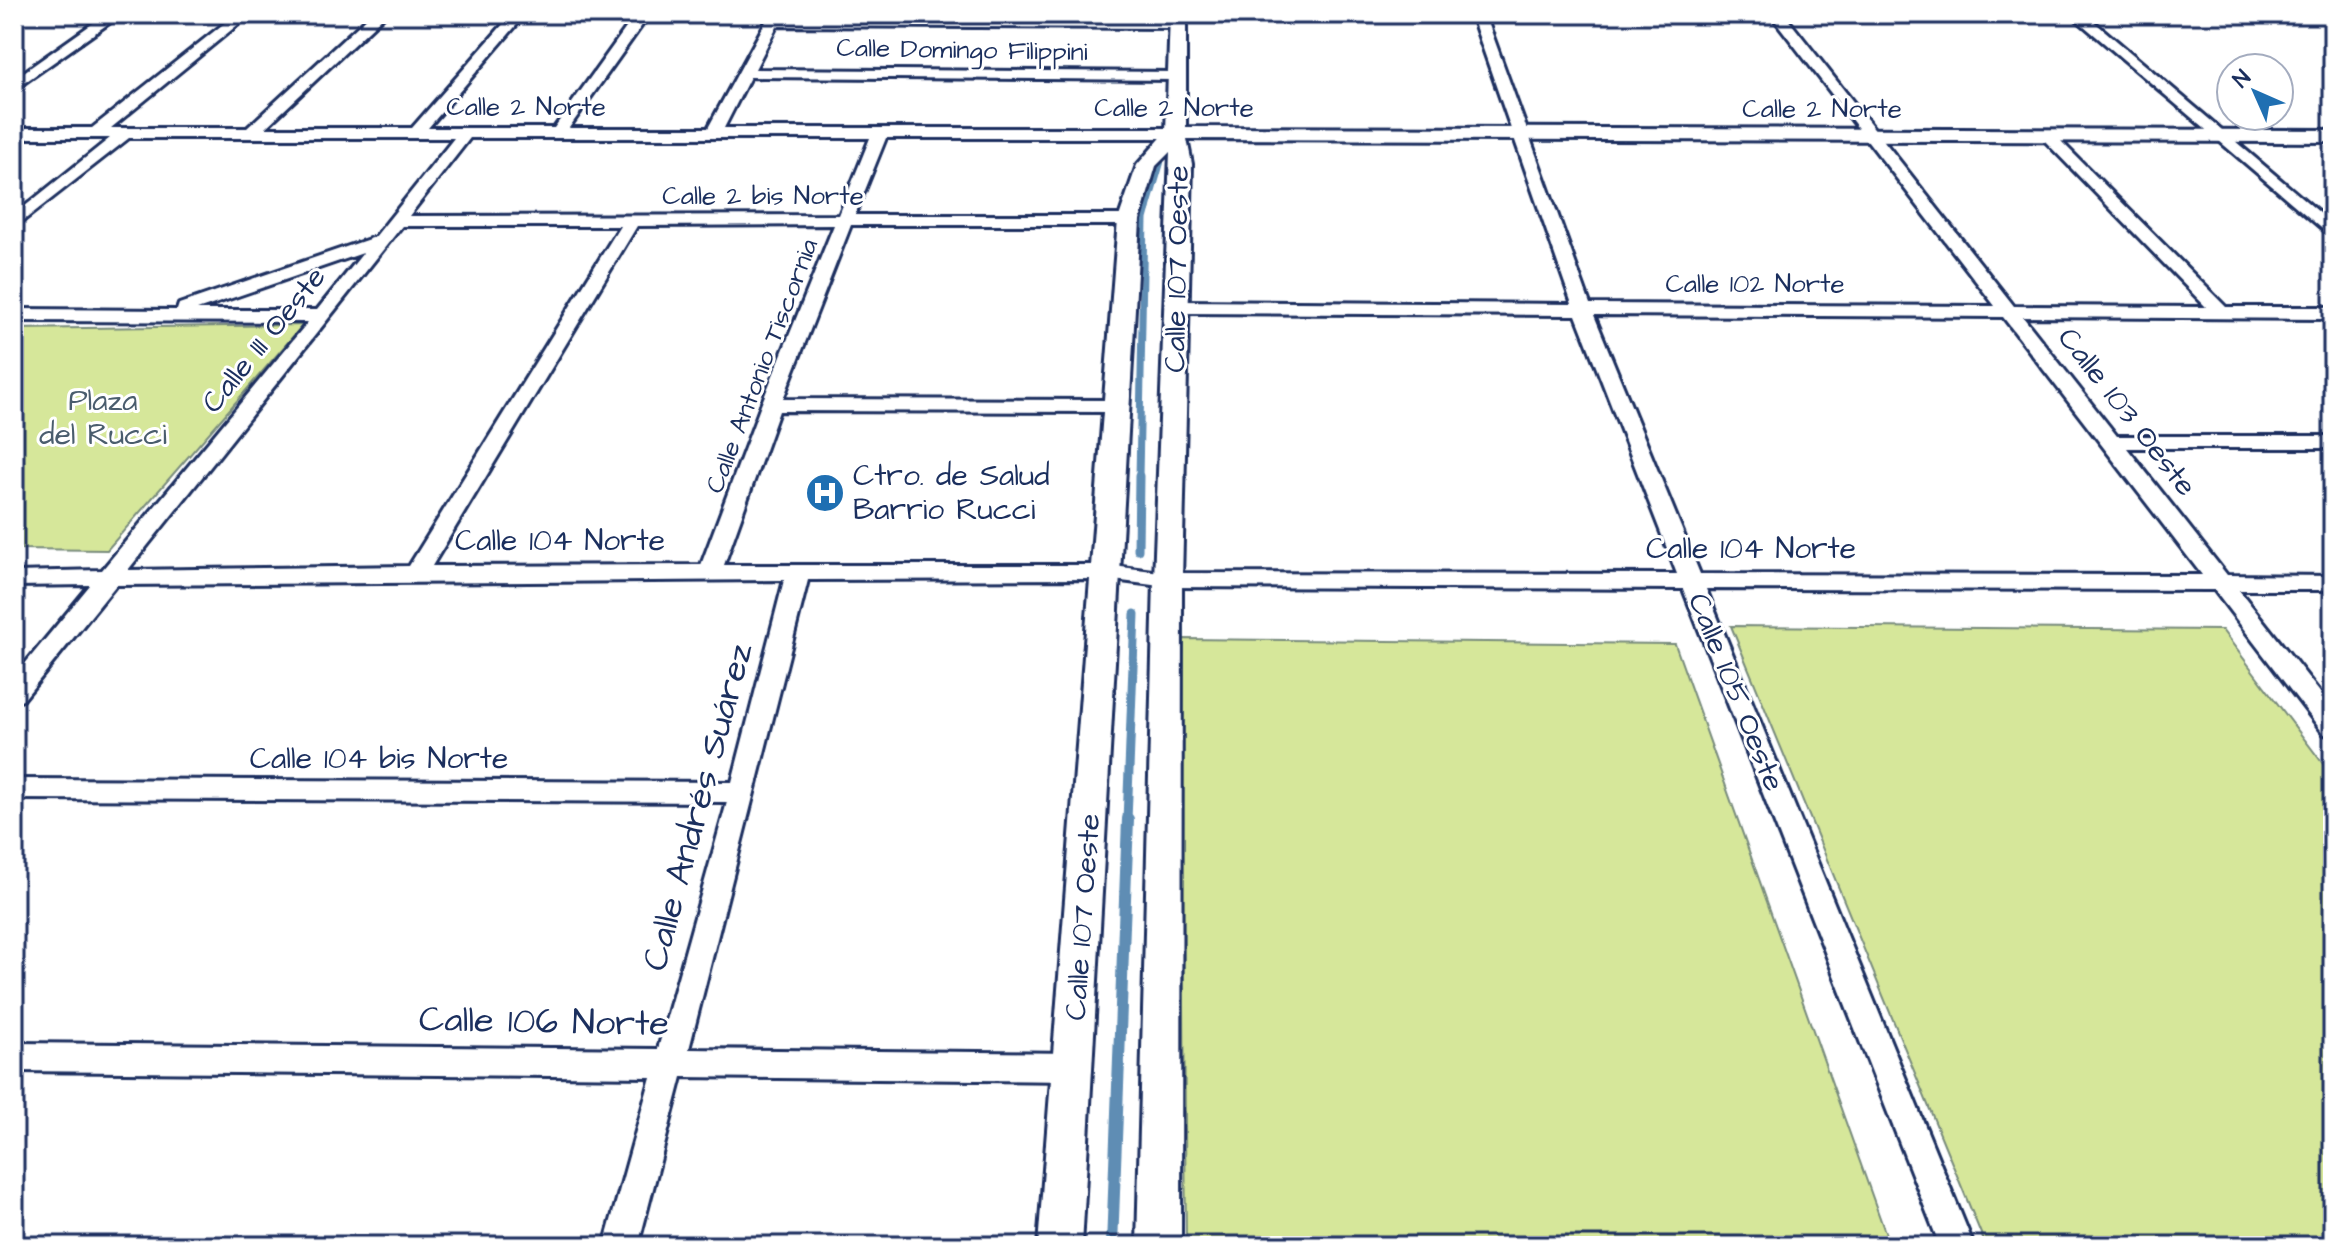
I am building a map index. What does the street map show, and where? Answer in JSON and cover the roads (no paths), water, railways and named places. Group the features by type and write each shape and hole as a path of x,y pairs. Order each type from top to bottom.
{"street":[{"path":"14,86 115,14"},
{"path":"96,133 244,14"},
{"path":"251,133 379,14"},
{"path":"416,133 519,14"},
{"path":"558,133 643,14"},
{"name":"Calle 105 Oeste","path":"1478,14 1583,310 1957,1246"},
{"name":"Calle 103 Oeste","path":"1777,14 2333,727"},
{"path":"2077,14 2218,136 2326,221 2333,233"},
{"path":"713,134 775,18 1178,19 1176,133"},
{"name":"Calle Domingo Filippini","path":"746,73 1177,76"},
{"name":"Calle 2 Norte","path":"14,133 2333,136"},
{"path":"14,223 125,133"},
{"name":"Calle 111 Oeste","path":"14,694 322,316 466,133"},
{"name":"Calle Antonio Tiscornia","path":"710,573 771,405 880,133"},
{"name":"Calle 107 Oeste","path":"1060,1246 1129,220 1147,165 1176,133"},
{"name":"Calle 107 Oeste","path":"1159,1246 1168,580 1182,164 1176,133"},
{"path":"2048,136 2221,312"},
{"name":"Calle 2 bis Norte","path":"398,221 846,223 1129,220"},
{"path":"416,573 631,222"},
{"path":"167,315 383,240"},
{"name":"Calle 102 Norte","path":"1177,307 2333,313"},
{"path":"14,315 322,316"},
{"path":"771,405 1115,406"},
{"path":"2112,442 2333,442"},
{"name":"Calle Andrés Suárez","path":"621,1246 743,792 798,572"},
{"name":"Calle 104 Norte","path":"14,579 416,573 1106,572 1168,580 2333,583"},
{"name":"Calle 104 bis Norte","path":"14,789 743,792"},
{"name":"Calle 106 Norte","path":"14,1057 1073,1067"}],"waterway":[{"path":"1147,210 1161,163"},
{"path":"1139,478 1144,219 1147,208"},
{"path":"1138,550 1139,476"},
{"path":"1127,821 1135,614"},
{"path":"1112,1246 1128,819"}],"place":[{"name":"Ctro. de Salud Barrio Rucci","path":"825,493"}],"park label":[{"name":"Plaza del Rucci","path":"103,418"}]}
